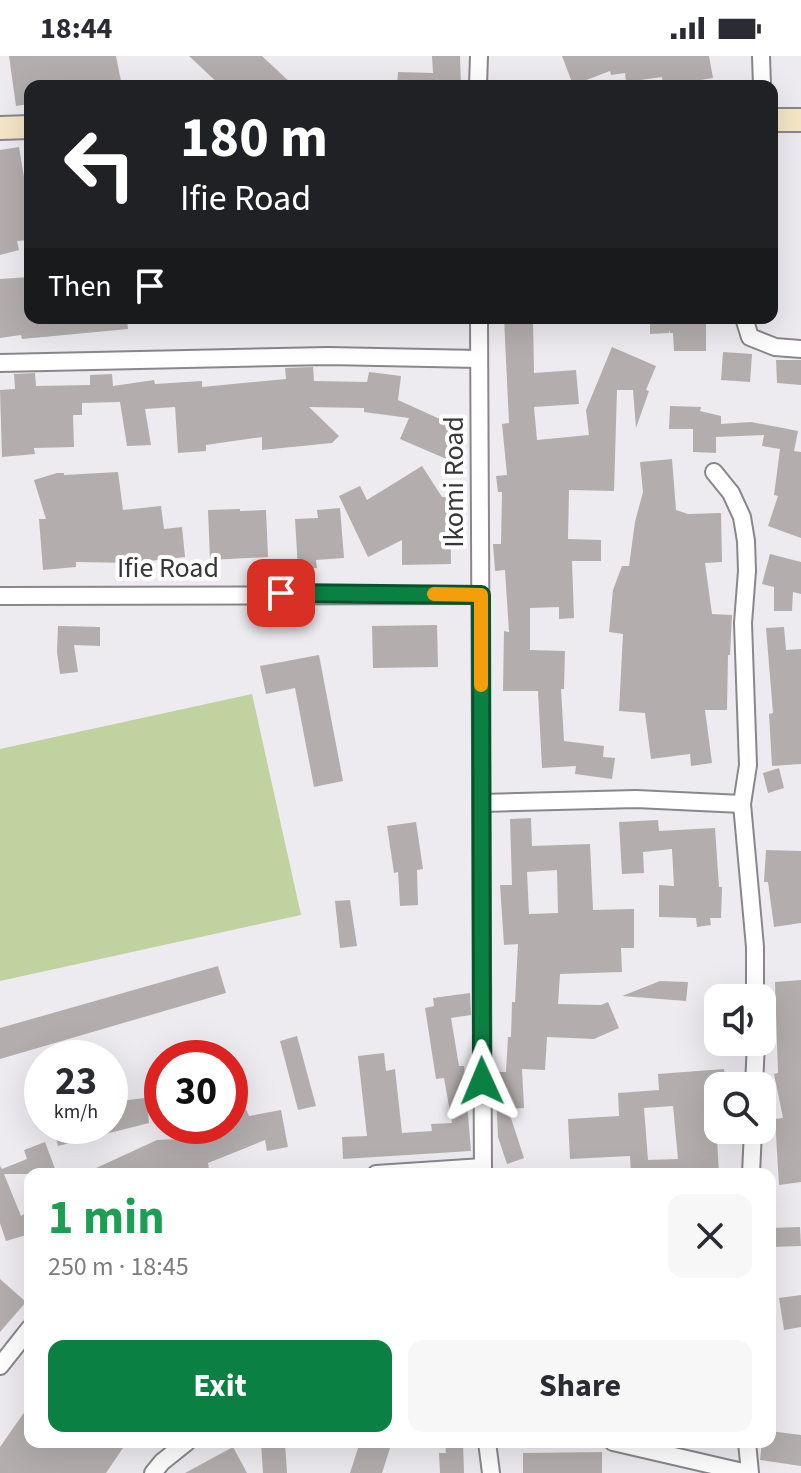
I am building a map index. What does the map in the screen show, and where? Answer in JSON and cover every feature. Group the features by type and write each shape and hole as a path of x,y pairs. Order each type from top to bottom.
{"street":[{"path":"478,80 479,56"},
{"path":"761,56 762,80"},
{"path":"778,120 801,120"},
{"path":"0,128 24,127"},
{"name":"Ikomi Road","path":"479,324 483,1168"},
{"path":"745,324 750,337 762,344 801,349"},
{"path":"0,363 328,356 479,359"},
{"path":"714,472 731,493 742,517 746,541 743,623 748,765 742,804 755,947 755,984"},
{"name":"Ifie Road","path":"0,596 481,595"},
{"path":"482,803 636,799 742,804"},
{"path":"751,1168 752,1144"},
{"path":"0,1366 24,1336"},
{"path":"153,1473 180,1448"},
{"path":"488,1448 491,1473"},
{"path":"639,1448 748,1473 747,1448"}],"green space":[{"path":"252,694 301,915 0,981 0,749"}],"building":[{"path":"9,56 116,56 121,80 24,80 24,105 16,106"},
{"path":"189,56 262,56 288,80 215,80"},
{"path":"432,56 460,56 461,80 397,80 398,72 433,73"},
{"path":"562,56 709,56 713,78 626,80 625,73 611,75 610,71 586,80 571,80"},
{"path":"19,147 24,177 24,240 17,241 19,250 0,255 0,150"},
{"path":"24,277 24,324 128,324 128,329 22,339 21,335 0,338 0,279"},
{"path":"504,324 533,324 534,373 576,370 579,404 534,407 537,440 589,435 586,410 612,347 656,366 636,428 633,390 617,390 614,491 569,490 568,539 601,540 601,561 572,561 574,618 559,619 559,607 530,608 530,650 565,651 564,689 561,689 564,741 604,746 603,757 615,758 612,779 575,774 576,766 542,768 538,691 503,691 504,631 509,632 505,570 495,571 493,544 501,544 502,492 498,492 496,476 507,475 502,424 509,423"},
{"path":"650,324 706,324 706,351 674,351 670,330 669,333 650,334"},
{"path":"723,352 752,354 750,382 721,380"},
{"path":"776,360 801,360 801,385 777,383"},
{"path":"313,367 314,381 367,382 369,372 401,376 398,400 464,430 451,461 400,439 409,418 364,412 364,408 309,407 339,436 332,443 262,450 262,437 206,445 206,451 178,453 175,407 145,409 151,445 127,446 120,402 82,403 82,415 73,415 74,447 34,448 35,454 2,457 0,390 15,389 14,374 35,373 36,386 90,385 90,375 112,374 113,386 154,380 155,384 202,381 202,387 286,379 285,368"},
{"path":"670,406 701,407 700,411 721,416 721,424 751,422 798,431 794,451 801,452 801,538 768,526 778,496 774,495 780,449 762,446 764,435 716,437 716,453 693,452 693,429 669,429"},
{"path":"672,459 676,510 688,514 721,513 722,562 705,563 712,614 732,615 727,710 705,710 712,763 691,766 690,754 651,759 645,713 619,711 623,634 609,632 613,590 622,566 629,566 643,492 640,462"},
{"path":"422,466 442,497 450,497 451,564 402,565 402,540 368,557 339,496 360,486 367,500"},
{"path":"118,472 123,510 161,506 164,529 182,527 185,557 132,563 76,562 76,567 43,570 39,519 46,519 34,480 57,473"},
{"path":"340,508 344,558 316,560 317,568 298,569 295,519 318,518 317,510"},
{"path":"208,510 266,510 268,557 210,560"},
{"path":"770,554 801,562 801,594 793,592 792,611 774,611 774,587 762,584"},
{"path":"437,625 438,667 373,668 372,626"},
{"path":"58,626 100,627 100,646 74,645 78,672 60,674"},
{"path":"784,627 786,650 801,649 801,764 772,766 769,714 773,713 766,628"},
{"path":"319,655 343,781 314,787 295,688 266,694 260,666"},
{"path":"779,768 784,788 768,793 763,773"},
{"path":"531,818 532,846 590,844 593,910 634,909 634,948 621,948 622,972 560,974 558,1004 601,1005 608,1002 619,1028 594,1039 547,1037 545,1070 522,1069 524,1108 508,1109 524,1158 507,1164 498,1137 495,1072 506,1072 512,1002 515,1002 518,944 504,945 500,885 512,885 510,819","holes":["557,870 558,913 529,914 527,872"]},
{"path":"658,820 659,831 715,828 719,887 722,887 721,918 710,918 711,925 697,927 696,918 659,917 659,885 674,886 672,849 643,852 644,873 622,874 619,822"},
{"path":"416,822 423,869 417,870 418,905 400,906 398,872 394,873 387,826"},
{"path":"766,850 801,851 801,923 774,927 768,882 764,882"},
{"path":"350,900 357,946 340,948 335,901"},
{"path":"218,966 226,993 65,1040 24,1040 24,1052 0,1059 0,1028"},
{"path":"801,980 801,1182 779,1185 776,1119 783,1118 776,1084 775,982"},
{"path":"660,981 688,982 686,1001 622,996"},
{"path":"470,993 471,1015 451,1018 459,1066 464,1066 471,1151 343,1159 342,1137 367,1136 358,1056 384,1053 386,1071 395,1069 402,1133 432,1131 431,1124 452,1123 444,1078 436,1079 425,1008 434,1006 433,998"},
{"path":"297,1036 316,1106 298,1110 280,1041"},
{"path":"724,1069 724,1072 704,1072 704,1144 717,1144 719,1168 631,1168 630,1156 570,1159 568,1119 619,1116 618,1093 659,1090 658,1074","holes":["673,1106 678,1159 648,1160 644,1108"]},
{"path":"144,1098 144,1124 128,1128 128,1100"},
{"path":"281,1110 288,1147 267,1151 265,1140 208,1163 209,1168 96,1168 148,1144 248,1144 248,1114 249,1116"},
{"path":"46,1144 55,1168 24,1168 24,1174 4,1174 21,1216 24,1214 24,1236 6,1241 0,1223 0,1166 2,1169 27,1159 24,1150"},
{"path":"800,1227 801,1246 776,1247 776,1228"},
{"path":"0,1279 24,1300 24,1304 0,1332"},
{"path":"801,1295 801,1327 784,1330 779,1298"},
{"path":"24,1413 24,1448 123,1448 106,1473 0,1473 0,1447"},
{"path":"776,1432 801,1435 801,1466 760,1460 761,1448 776,1448"},
{"path":"234,1448 247,1473 185,1473"},
{"path":"261,1448 285,1448 287,1473 263,1473"},
{"path":"358,1448 390,1448 382,1473 350,1473"},
{"path":"446,1448 463,1448 464,1473 440,1473 439,1453 446,1453"},
{"path":"602,1452 602,1473 523,1473 523,1453"}],"slow traffic":[{"path":"434,594 481,595 481,685"}],"route":[{"path":"281,593 481,595 482,1081"}]}
